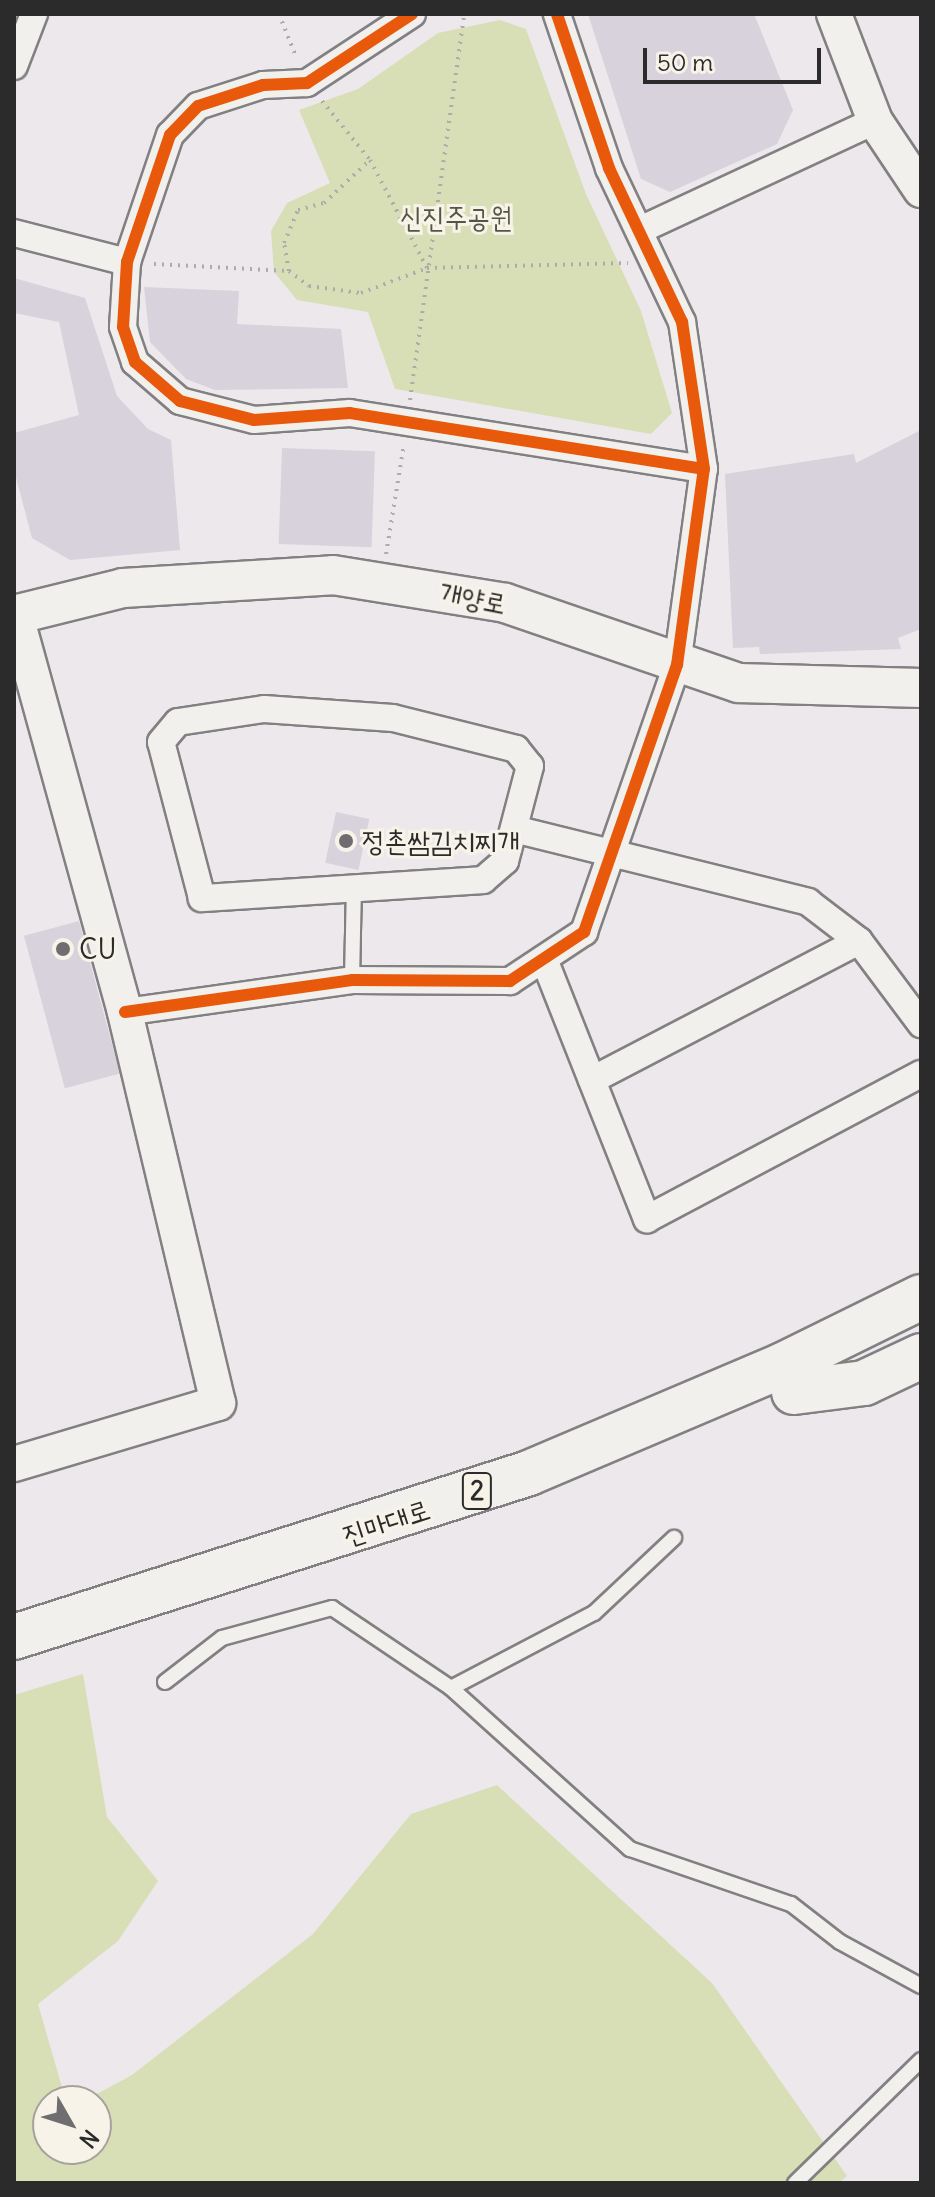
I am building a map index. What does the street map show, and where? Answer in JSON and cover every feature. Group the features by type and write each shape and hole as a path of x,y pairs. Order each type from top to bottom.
{"highway":[{"path":"667,1417 699,1380 921,1267"},
{"name":"진마대로","path":"14,1637 388,1522 667,1417 921,1297"},
{"name":"진마대로","path":"14,1669 539,1501 794,1392 921,1331"},
{"path":"794,1392 864,1383 921,1356"}],"main road":[{"name":"개양로","path":"15,613 123,588 233,577 333,575 505,603 677,665 779,688 921,688"}],"street":[{"path":"14,66 34,14"},
{"path":"412,14 307,83 263,85 198,106 170,135 127,262 123,327 135,362 180,401 254,420 350,413 704,469"},
{"path":"125,1012 352,980 510,981 584,932 677,665 704,469 696,379 658,262 609,168 557,14"},
{"path":"834,14 875,121 921,190"},
{"path":"642,229 875,121"},
{"path":"14,233 127,262"},
{"path":"14,1464 218,1403 125,1012 15,613"},
{"path":"264,709 408,722 516,749 530,766 518,830 505,861 483,880 202,898 161,742 178,722 264,709"},
{"path":"518,830 614,848 808,902 859,941 921,1024"},
{"path":"592,1080 859,941"},
{"path":"544,959 647,1219 921,1074"}],"lane":[{"path":"352,980 354,888"},
{"path":"451,1688 594,1613 674,1538"},
{"path":"165,1682 222,1638 332,1608 451,1688 630,1849 791,1904 840,1942 921,1986"},
{"path":"795,2183 921,2060"}],"path":[{"path":"279,14 307,83 370,160 427,268"},
{"path":"382,583 464,14"},
{"path":"289,271 284,243 298,210 324,203 370,160"},
{"path":"127,262 289,271 309,286 361,293 427,268 658,262"}],"green space":[{"name":"신진주공원","path":"500,20 526,29 586,194 641,311 672,413 651,434 395,389 368,312 297,300 274,272 271,231 287,203 330,183 299,110 358,89 438,33"},
{"path":"83,1674 107,1817 158,1881 118,1941 38,2004 61,2085 32,2085 32,2165 112,2165 112,2086 132,2075 313,1934 411,1814 497,1785 712,1983 847,2176 839,2183 14,2183 14,1695"}],"building":[{"path":"588,14 754,14 793,110 777,144 670,192 641,179"},
{"path":"14,278 85,298 117,396 148,429 171,440 180,550 70,560 32,538 14,470 14,433 79,415 59,322 14,313"},
{"path":"144,287 239,291 237,324 341,329 348,388 215,390 186,379 150,342"},
{"path":"921,430 921,629 898,638 901,649 760,654 759,647 733,648 725,474 854,454 856,463"},
{"path":"282,448 375,451 372,547 279,544"},
{"name":"정촌쌈김치찌개","path":"336,812 369,819 358,870 325,863"},
{"path":"79,921 120,1074 65,1088 24,936"}],"cycle path":[{"path":"412,14 307,83 263,85 198,106 170,135 127,262 123,327 135,362 180,401 254,420 350,413 704,469"},
{"path":"125,1012 352,980 510,981 584,932 677,665 704,469 682,322 609,168 557,14"}],"place":[{"name":"정촌쌈김치찌개","path":"346,841"},
{"name":"CU","path":"63,949"}]}
